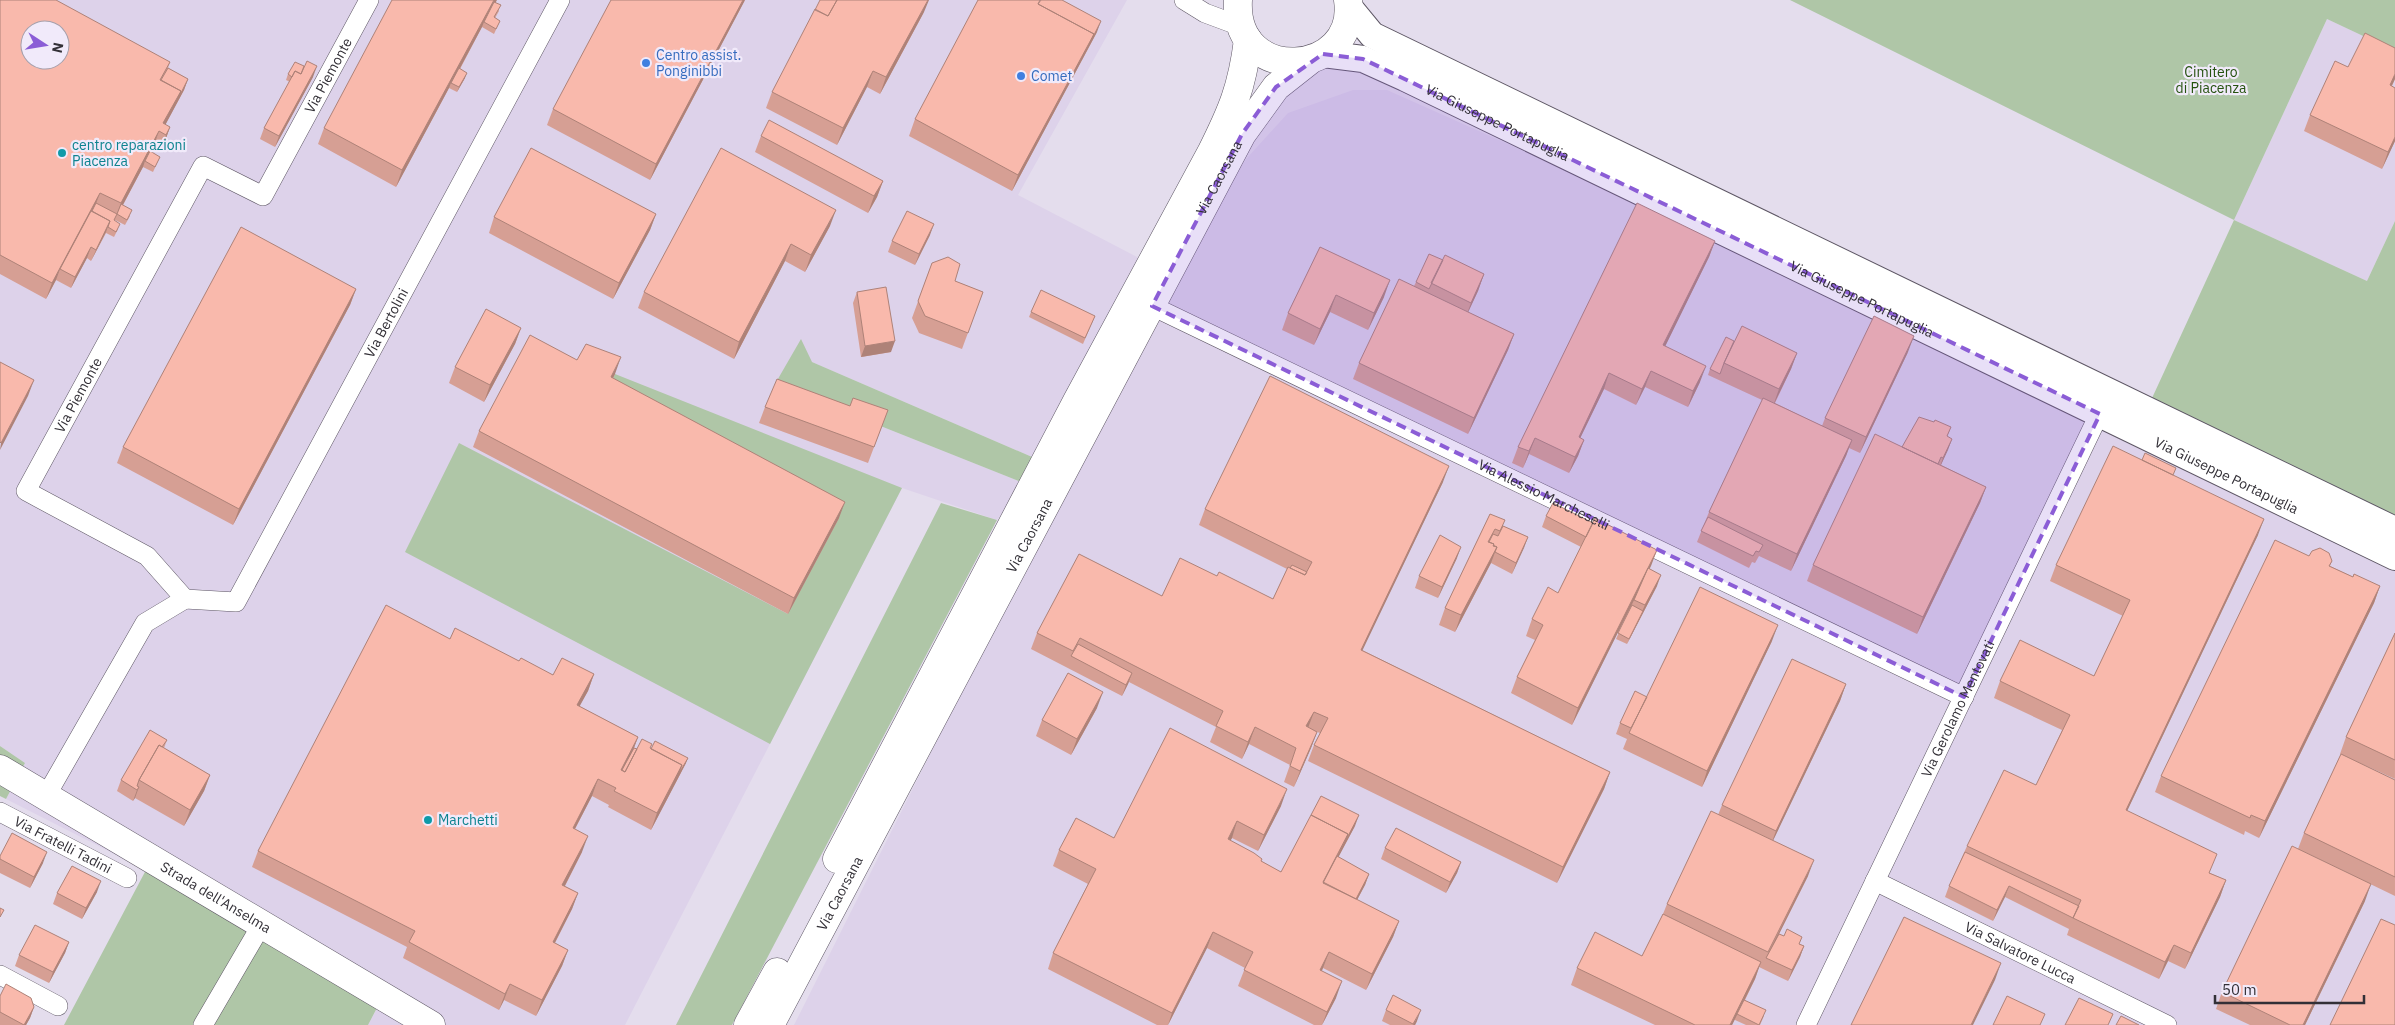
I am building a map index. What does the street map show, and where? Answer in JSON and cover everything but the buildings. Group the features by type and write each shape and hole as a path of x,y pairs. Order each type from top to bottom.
{"main road":[{"name":"Via Caorsana","path":"770,1025 1242,134 1276,87 1337,41 1346,25 1348,3"},
{"name":"Via Giuseppe Portapuglia","path":"1348,3 1372,35 2105,403 2395,557"},
{"path":"1242,22 1260,52 1275,60 1292,63 1316,57"},
{"name":"Via Caorsana","path":"748,1025 1077,401 1211,153 1240,89 1242,22"},
{"name":"Via Giuseppe Portapuglia","path":"1316,57 1363,59 2105,403 2395,530"},
{"name":"Strada dell'Anselma","path":"0,769 432,1025"}],"street":[{"name":"Via Piemonte","path":"185,599 148,556 26,491 203,166 263,196 369,0"},
{"name":"Via Bertolini","path":"185,599 236,602 560,0"},
{"path":"1188,0 1205,13 1242,22"},
{"name":"Via Alessio Marcheselli","path":"1152,306 1964,696"},
{"name":"Via Gerolamo Mentovati","path":"1806,1025 2105,403"},
{"path":"46,796 145,623 185,599"},
{"name":"Via Fratelli Tadini","path":"0,812 127,878"},
{"name":"Via Salvatore Lucca","path":"1875,881 2167,1025"},
{"path":"203,1025 262,924"},
{"path":"0,975 58,1006"}],"highlighted area":[{"path":"1323,54 1363,59 2100,414 1964,697 1152,306 1242,134 1276,87"}],"shaded area":[{"path":"0,0 1127,0 1018,195 1139,258 1039,460 812,362 775,384 1026,484 997,520 902,488 625,1025 368,1025 378,1007 146,870 6,799 25,763 0,746"},
{"path":"2327,19 2395,51 2395,221 2367,281 2234,220"},
{"path":"1353,90 1387,90 2395,540 2395,1025 794,1025 986,643 1216,204 1247,158 1288,113"}],"green space":[{"name":"Cimitero di Piacenza","path":"1790,0 2395,0 2395,51 2327,19 2234,220"},
{"path":"2234,220 2367,281 2395,221 2395,528 2147,409"},
{"path":"801,339 812,362 1039,460 1026,484 775,384"},
{"path":"615,374 902,488 770,744 405,552 459,443 788,614 605,394"},
{"path":"941,503 997,520 732,1025 676,1025"},
{"path":"0,746 25,763 6,799 0,796"},
{"path":"146,870 378,1006 368,1025 64,1025"}],"place":[{"name":"Centro assist. Ponginibbi","path":"646,63"},
{"name":"Comet","path":"1021,76"},
{"name":"centro reparazioni Piacenza","path":"62,153"},
{"name":"Marchetti","path":"428,820"}]}
